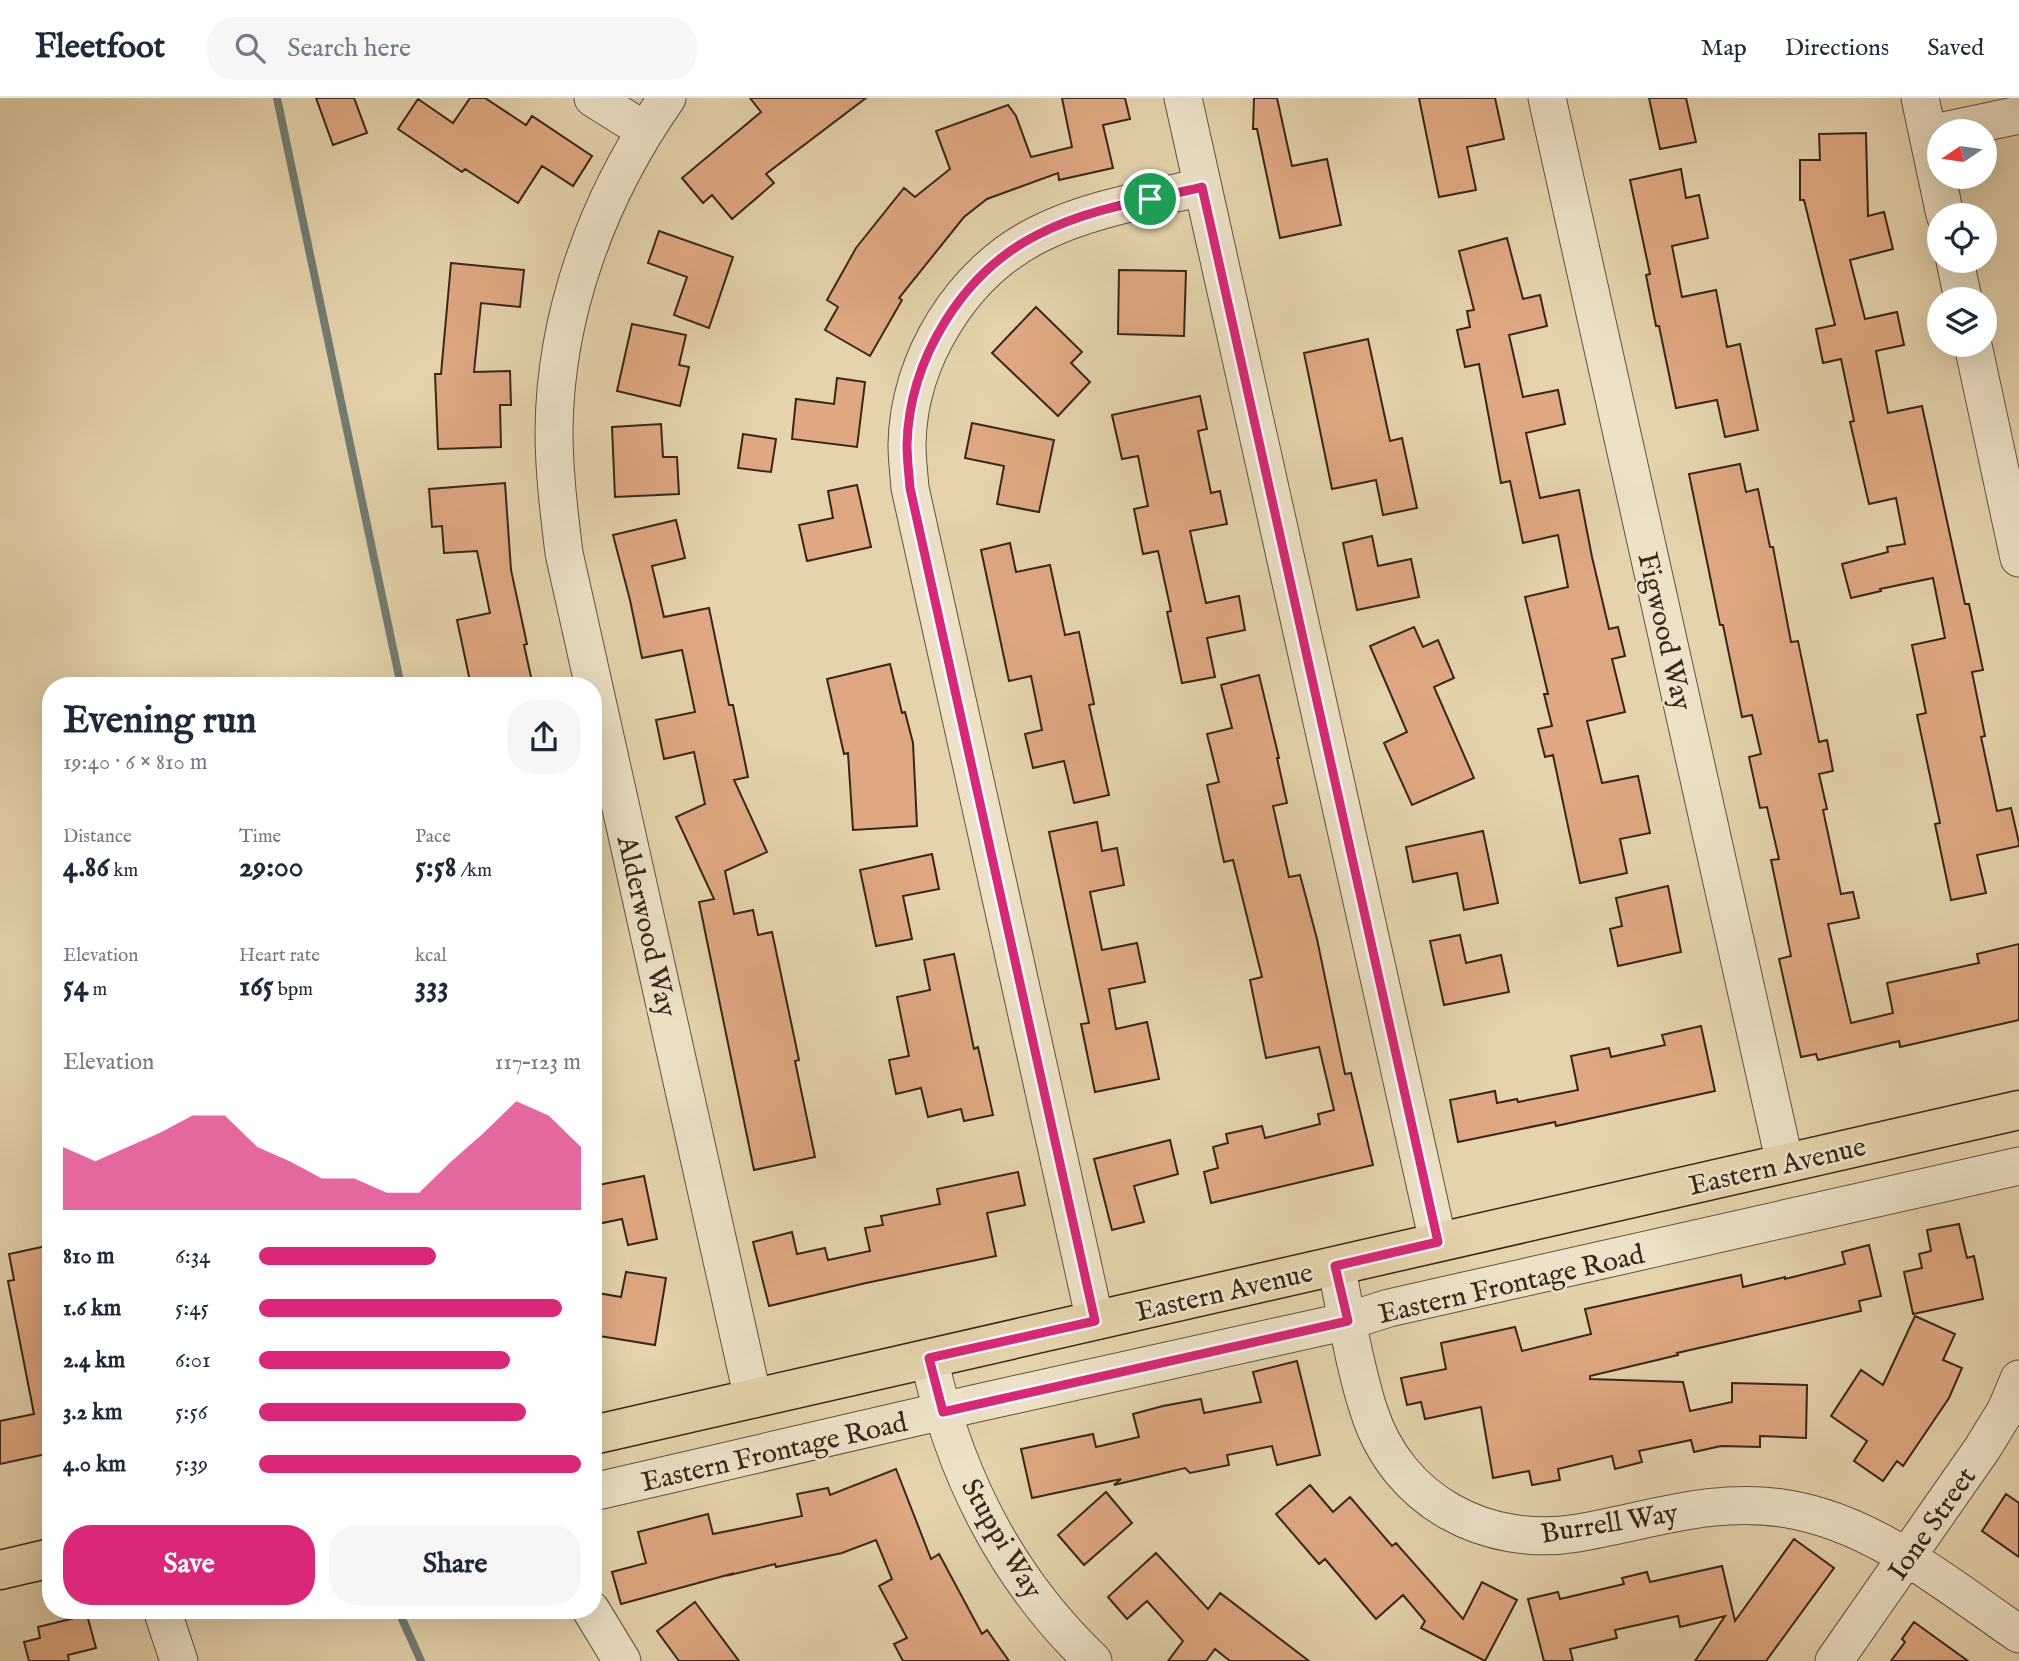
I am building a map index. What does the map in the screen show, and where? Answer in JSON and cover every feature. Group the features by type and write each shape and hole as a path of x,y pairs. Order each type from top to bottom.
{"main road":[{"name":"Eastern Avenue","path":"602,1433 1438,1242 2018,1114"},
{"path":"0,1570 42,1560"}],"street":[{"path":"593,98 645,130"},
{"name":"Alderwood Way","path":"593,677 565,553 556,492 554,429 559,368 570,306 588,247 611,190 645,130 667,98"},
{"path":"1183,98 1438,1242"},
{"name":"Figwood Way","path":"1547,98 1785,1164"},
{"path":"1920,98 1930,119"},
{"path":"1997,120 2019,115"},
{"path":"1095,1321 910,488 907,444 912,401 925,360 939,331 970,288 1002,258 1037,234 1078,218 1202,187"},
{"path":"1978,357 2005,426 2019,558"},
{"name":"Alderwood Way","path":"602,720 753,1399"},
{"name":"Eastern Frontage Road","path":"602,1490 2019,1166"},
{"name":"Burrell Way","path":"1335,1266 1369,1412 1384,1446 1405,1476 1433,1502 1465,1520 1501,1532 1539,1537 1577,1533 1683,1510 1759,1506 1787,1509 1828,1519 1871,1536 2019,1634"},
{"name":"Stuppi Way","path":"929,1358 960,1464 984,1516 1013,1566 1048,1613 1093,1661"},
{"name":"Ione Street","path":"1834,1661 1982,1449 2006,1409 2019,1379"},
{"path":"165,1619 179,1661"},
{"path":"596,1619 622,1661"}],"building":[{"path":"316,98 354,98 367,133 333,145"},
{"path":"470,98 485,98 526,125 532,116 592,156 573,186 542,166 518,203 465,169 462,172 398,129 418,99 453,123"},
{"path":"750,98 866,98 766,174 774,183 732,219 712,195 703,203 682,178 761,112"},
{"path":"1062,98 1125,98 1130,119 1103,125 1113,168 1059,180 1058,173 987,199 964,217 899,298 902,300 870,356 825,330 838,307 827,300 856,248 904,188 915,197 950,169 936,131 1008,105 1016,116 1031,157 1072,147"},
{"path":"1254,98 1277,98 1292,166 1327,159 1341,225 1280,238 1257,129 1253,129"},
{"path":"1419,98 1495,98 1504,139 1467,147 1476,190 1439,197"},
{"path":"1649,98 1686,98 1696,142 1660,149"},
{"path":"1866,133 1868,216 1884,212 1893,249 1850,260 1865,319 1897,312 1904,345 1876,351 1888,413 1922,406 1965,604 1969,604 1983,670 1972,672 1985,736 1981,737 1997,811 2011,808 2019,843 2019,846 1977,855 1986,893 1951,900 1935,824 1940,823 1917,715 1926,713 1912,645 1945,638 1933,578 1851,598 1842,564 1888,552 1887,547 1905,544 1896,498 1869,504 1850,422 1854,421 1841,359 1823,363 1816,329 1835,325 1804,200 1800,200 1800,160 1820,160 1819,134"},
{"path":"1681,169 1686,198 1699,195 1708,238 1672,246 1682,297 1716,290 1727,347 1740,344 1758,430 1725,437 1717,400 1676,408 1659,326 1656,326 1646,275 1650,274 1630,180"},
{"path":"659,231 733,257 709,328 674,315 687,277 648,263"},
{"path":"1507,238 1523,299 1540,295 1547,326 1509,335 1523,397 1558,390 1565,424 1526,433 1540,498 1579,490 1609,629 1618,627 1625,656 1612,659 1625,712 1587,721 1602,783 1638,776 1650,833 1620,839 1627,873 1580,883 1553,755 1545,757 1538,729 1552,726 1544,694 1548,694 1525,597 1568,587 1558,535 1523,543 1510,481 1501,483 1479,364 1465,367 1457,330 1470,327 1467,311 1474,310 1459,251"},
{"path":"451,263 524,270 520,307 481,303 474,372 510,371 511,405 500,405 501,447 438,449 435,374 441,374"},
{"path":"1119,270 1186,271 1184,336 1118,334"},
{"path":"1036,307 1082,352 1071,363 1090,382 1058,416 992,353"},
{"path":"632,324 686,335 679,365 689,367 680,406 617,391"},
{"path":"1368,339 1390,441 1402,438 1417,508 1383,515 1376,480 1332,489 1304,353"},
{"path":"837,378 865,382 857,447 792,439 796,399 834,404"},
{"path":"1200,396 1207,429 1198,431 1211,493 1220,491 1227,524 1190,531 1206,603 1239,596 1245,630 1207,638 1215,677 1182,683 1158,551 1143,554 1134,509 1148,506 1138,456 1122,459 1112,415"},
{"path":"972,423 1054,440 1039,512 997,504 1004,466 965,458"},
{"path":"661,424 663,457 677,457 679,494 615,497 612,427"},
{"path":"743,434 776,439 771,472 738,468"},
{"path":"1740,464 1746,492 1758,489 1770,547 1773,547 1791,642 1798,641 1819,742 1827,740 1833,771 1819,774 1827,809 1823,810 1841,894 1853,892 1859,918 1828,924 1851,1023 1893,1013 1887,983 1979,963 1977,954 2019,944 2019,1020 1900,1047 1899,1041 1818,1060 1816,1054 1801,1057 1779,959 1791,956 1771,860 1779,859 1767,807 1760,808 1749,757 1761,754 1752,715 1742,717 1689,474"},
{"path":"505,483 511,570 527,644 524,645 531,677 469,677 457,620 490,613 477,551 444,553 442,526 432,527 429,489"},
{"path":"857,485 871,547 807,561 799,525 833,518 828,491"},
{"path":"676,520 685,558 652,566 664,617 709,608 729,705 733,705 748,777 734,780 767,852 725,871 734,914 753,910 758,935 772,932 799,1060 795,1061 815,1157 754,1170 699,902 714,899 676,817 705,804 694,752 664,759 656,720 695,712 682,650 642,658 613,535"},
{"path":"1372,536 1378,566 1411,559 1419,597 1357,610 1343,543"},
{"path":"1010,543 1016,572 1050,565 1065,635 1079,632 1094,704 1089,705 1109,795 1074,803 1064,761 1033,768 1025,734 1042,730 1031,676 1009,681 981,550"},
{"path":"1414,627 1423,647 1438,640 1454,678 1434,687 1474,778 1412,805 1384,743 1407,732 1370,646"},
{"path":"890,664 902,713 905,712 913,743 917,826 853,830 848,753 844,754 827,679"},
{"path":"1259,675 1287,803 1273,806 1289,877 1300,875 1317,939 1345,1074 1351,1073 1373,1165 1211,1203 1204,1172 1218,1168 1213,1147 1228,1143 1226,1134 1262,1126 1265,1138 1320,1124 1318,1114 1334,1110 1319,1047 1266,1058 1250,980 1262,977 1233,860 1224,862 1207,785 1219,782 1207,734 1232,728 1221,685"},
{"path":"1097,822 1102,851 1117,848 1124,885 1090,892 1102,950 1137,943 1145,982 1109,989 1116,1029 1147,1022 1159,1079 1095,1092 1081,1024 1089,1023 1049,832"},
{"path":"1483,831 1498,903 1464,910 1457,873 1413,882 1406,847"},
{"path":"932,854 939,889 903,896 912,939 876,946 860,870"},
{"path":"1668,886 1681,952 1618,966 1610,929 1622,926 1616,898"},
{"path":"1460,935 1466,963 1501,955 1509,992 1444,1005 1430,941"},
{"path":"954,954 974,1049 978,1047 993,1115 964,1121 961,1109 928,1117 921,1088 896,1094 889,1060 909,1056 897,997 930,990 924,960"},
{"path":"1701,1026 1715,1091 1556,1126 1555,1122 1458,1142 1450,1100 1495,1091 1497,1103 1517,1099 1518,1102 1578,1090 1571,1056 1609,1048 1611,1057 1665,1045 1662,1035"},
{"path":"1170,1140 1178,1174 1134,1186 1144,1222 1112,1230 1094,1159"},
{"path":"1018,1172 1025,1205 987,1213 996,1256 769,1306 753,1242 792,1232 797,1254 825,1248 828,1260 870,1251 865,1228 883,1225 881,1216 940,1204 937,1189"},
{"path":"644,1176 657,1239 628,1245 622,1219 602,1223 602,1184"},
{"path":"1959,1224 1967,1258 1974,1256 1983,1299 1913,1314 1904,1272 1922,1268 1919,1254 1931,1251 1927,1230"},
{"path":"1869,1245 1881,1296 1859,1301 1861,1311 1590,1376 1590,1379 1683,1382 1690,1411 1732,1402 1732,1383 1807,1385 1806,1438 1760,1436 1760,1447 1721,1446 1694,1452 1691,1440 1639,1451 1642,1462 1615,1469 1612,1456 1558,1469 1560,1480 1532,1485 1529,1471 1493,1478 1481,1407 1425,1419 1421,1402 1407,1405 1401,1378 1446,1369 1441,1343 1515,1327 1522,1351 1591,1334 1585,1309 1741,1275 1743,1287 1785,1279 1845,1264 1842,1252"},
{"path":"42,1247 42,1455 0,1464 0,1421 34,1414 8,1281 14,1280 9,1254"},
{"path":"626,1272 666,1278 655,1345 602,1336 602,1294 621,1297"},
{"path":"1915,1316 1955,1334 1943,1360 1962,1368 1949,1398 1903,1466 1897,1461 1883,1481 1854,1461 1867,1441 1831,1416 1861,1370 1883,1385"},
{"path":"1297,1361 1320,1455 1277,1465 1272,1446 1227,1455 1229,1465 1190,1473 1185,1468 1114,1485 1121,1479 1032,1498 1021,1449 1093,1434 1096,1447 1139,1437 1133,1414 1163,1406 1201,1399 1204,1413 1261,1402 1253,1372"},
{"path":"896,1469 931,1559 939,1554 982,1634 987,1630 1009,1661 903,1661 894,1644 907,1638 879,1586 892,1579 876,1540 842,1553 731,1574 621,1604 612,1572 646,1563 638,1532 708,1514 713,1534 802,1516 797,1494 828,1488 830,1495"},
{"path":"1310,1485 1333,1512 1350,1497 1392,1546 1396,1543 1463,1619 1482,1582 1517,1600 1485,1661 1421,1628 1425,1621 1403,1595 1376,1619 1325,1559 1319,1564 1276,1514"},
{"path":"1106,1492 1132,1523 1084,1565 1058,1535"},
{"path":"2006,1494 2019,1503 2019,1557 1982,1531"},
{"path":"1794,1539 1834,1568 1766,1661 1695,1661 1725,1616 1680,1627 1678,1616 1615,1630 1617,1638 1570,1649 1573,1661 1544,1661 1528,1599 1558,1592 1560,1599 1624,1584 1622,1578 1647,1572 1650,1582 1722,1566 1735,1621"},
{"path":"1156,1553 1208,1609 1220,1593 1309,1661 1230,1661 1215,1649 1206,1661 1168,1661 1183,1641 1147,1601 1127,1619 1108,1597"},
{"path":"695,1602 739,1661 679,1661 657,1631"},
{"path":"71,1619 88,1619 96,1648 68,1655 69,1661 29,1661 24,1642 40,1638 38,1627"},
{"path":"1914,1622 1968,1661 1891,1661 1905,1642 1902,1639"}],"waterway":[{"path":"277,98 399,677"},
{"path":"402,1619 421,1661"}],"route":[{"path":"1202,187 1438,1242 1335,1266 1348,1321 943,1412 929,1358 1095,1321 910,488 907,444 912,401 925,360 944,321 970,288 1002,258 1037,234 1098,211 1150,199 1202,187"}]}
